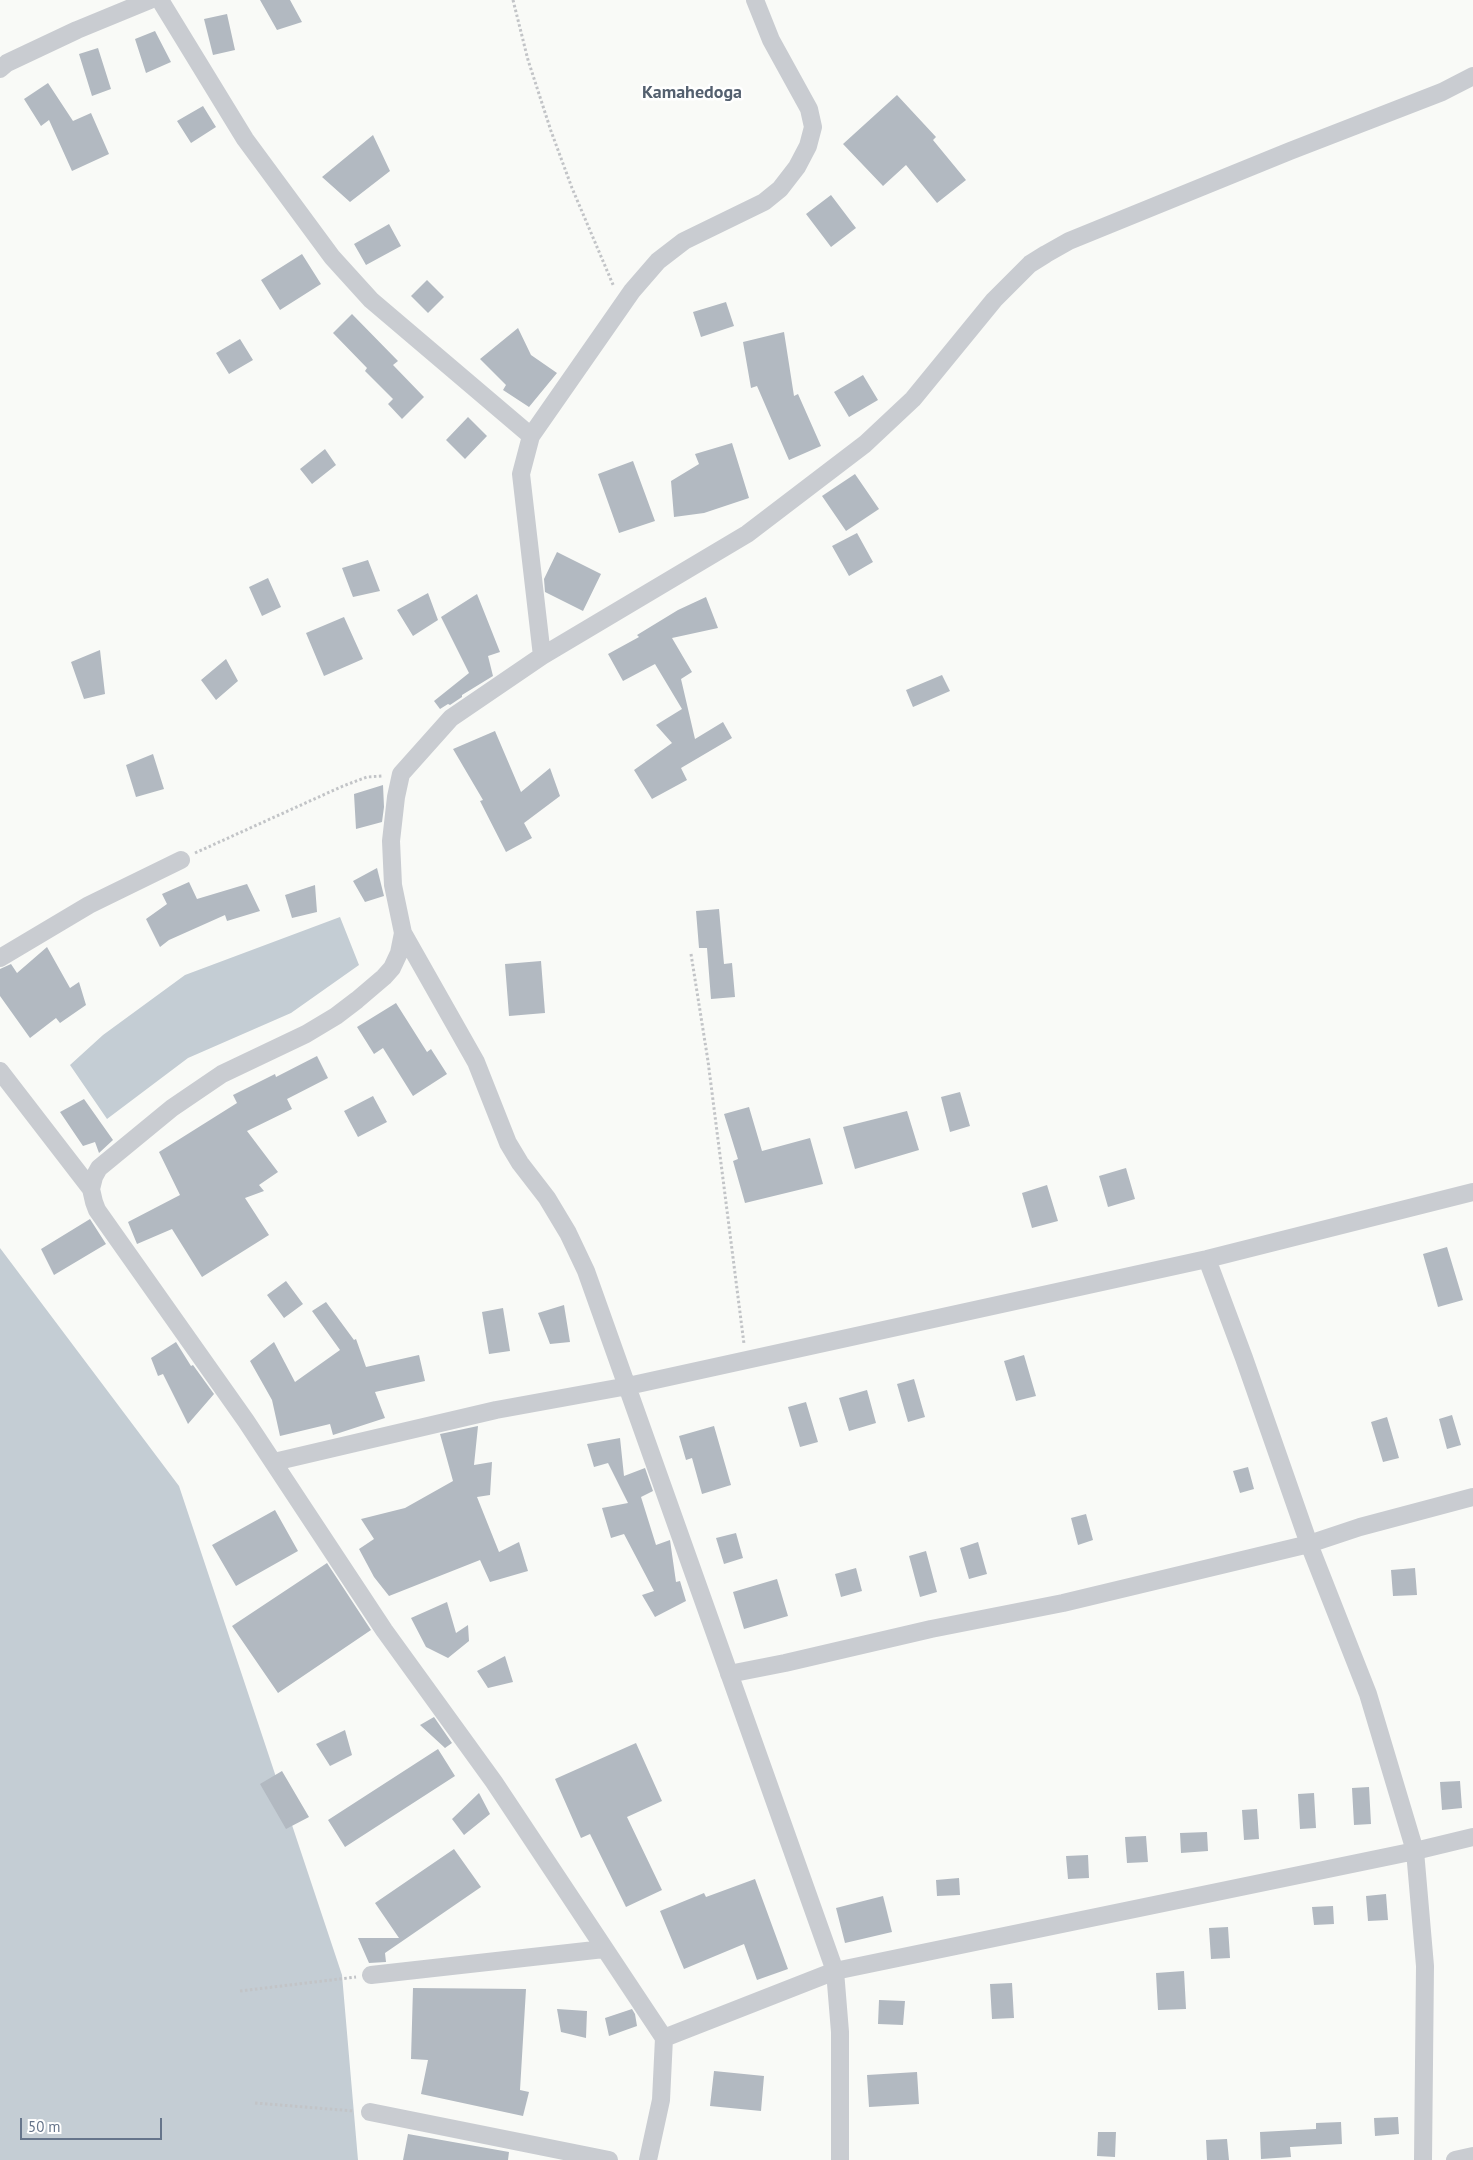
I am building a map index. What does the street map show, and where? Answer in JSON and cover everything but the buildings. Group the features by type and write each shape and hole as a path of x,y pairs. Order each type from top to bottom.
{"street":[{"path":"0,69 7,63 77,30 150,0"},
{"path":"160,0 245,139 332,257 371,300 531,436"},
{"path":"542,656 521,474 531,436 622,306 658,261 684,242 764,202 780,189 797,167 808,146 813,127 809,109 771,40 755,0"},
{"path":"840,2160 840,2032 835,1971 586,1271 568,1233 547,1198 520,1163 508,1143 476,1062 403,933 393,885 391,841 394,810 401,774 451,718 542,656 747,534 865,444 913,399 994,300 1030,264 1069,241 1290,150 1442,92 1473,76"},
{"path":"0,958 89,905 181,860"},
{"path":"91,1189 94,1177 100,1168 172,1108 222,1074 306,1034 336,1016 357,1000 392,968 403,933"},
{"path":"0,1071 91,1189 97,1210 274,1462 384,1630 494,1782 664,2038 661,2100 648,2160"},
{"path":"274,1462 496,1410 628,1386 1207,1259 1473,1192"},
{"path":"1207,1259 1309,1544 1368,1694 1415,1851 1425,1966 1423,2160"},
{"path":"729,1674 931,1629 1063,1603 1309,1544 1360,1527 1473,1497"},
{"path":"664,2038 835,1971 1415,1851 1473,1837"},
{"path":"371,1975 604,1949"},
{"path":"370,2112 609,2160"},
{"path":"1455,2160 1473,2156"}],"path":[{"path":"513,0 528,60 551,131 572,188 622,306"},
{"path":"181,860 343,786 367,777 401,774"},
{"path":"691,954 708,1060 746,1360"},
{"path":"240,1991 371,1975"},
{"path":"255,2103 370,2112"}],"shaded area":[{"path":"340,917 359,965 291,1013 188,1058 107,1119 70,1065 103,1035 185,975"},
{"path":"0,1248 179,1486 342,1975 358,2160 0,2160"}],"district":[{"name":"Kamahedoga","path":"692,93"}]}
